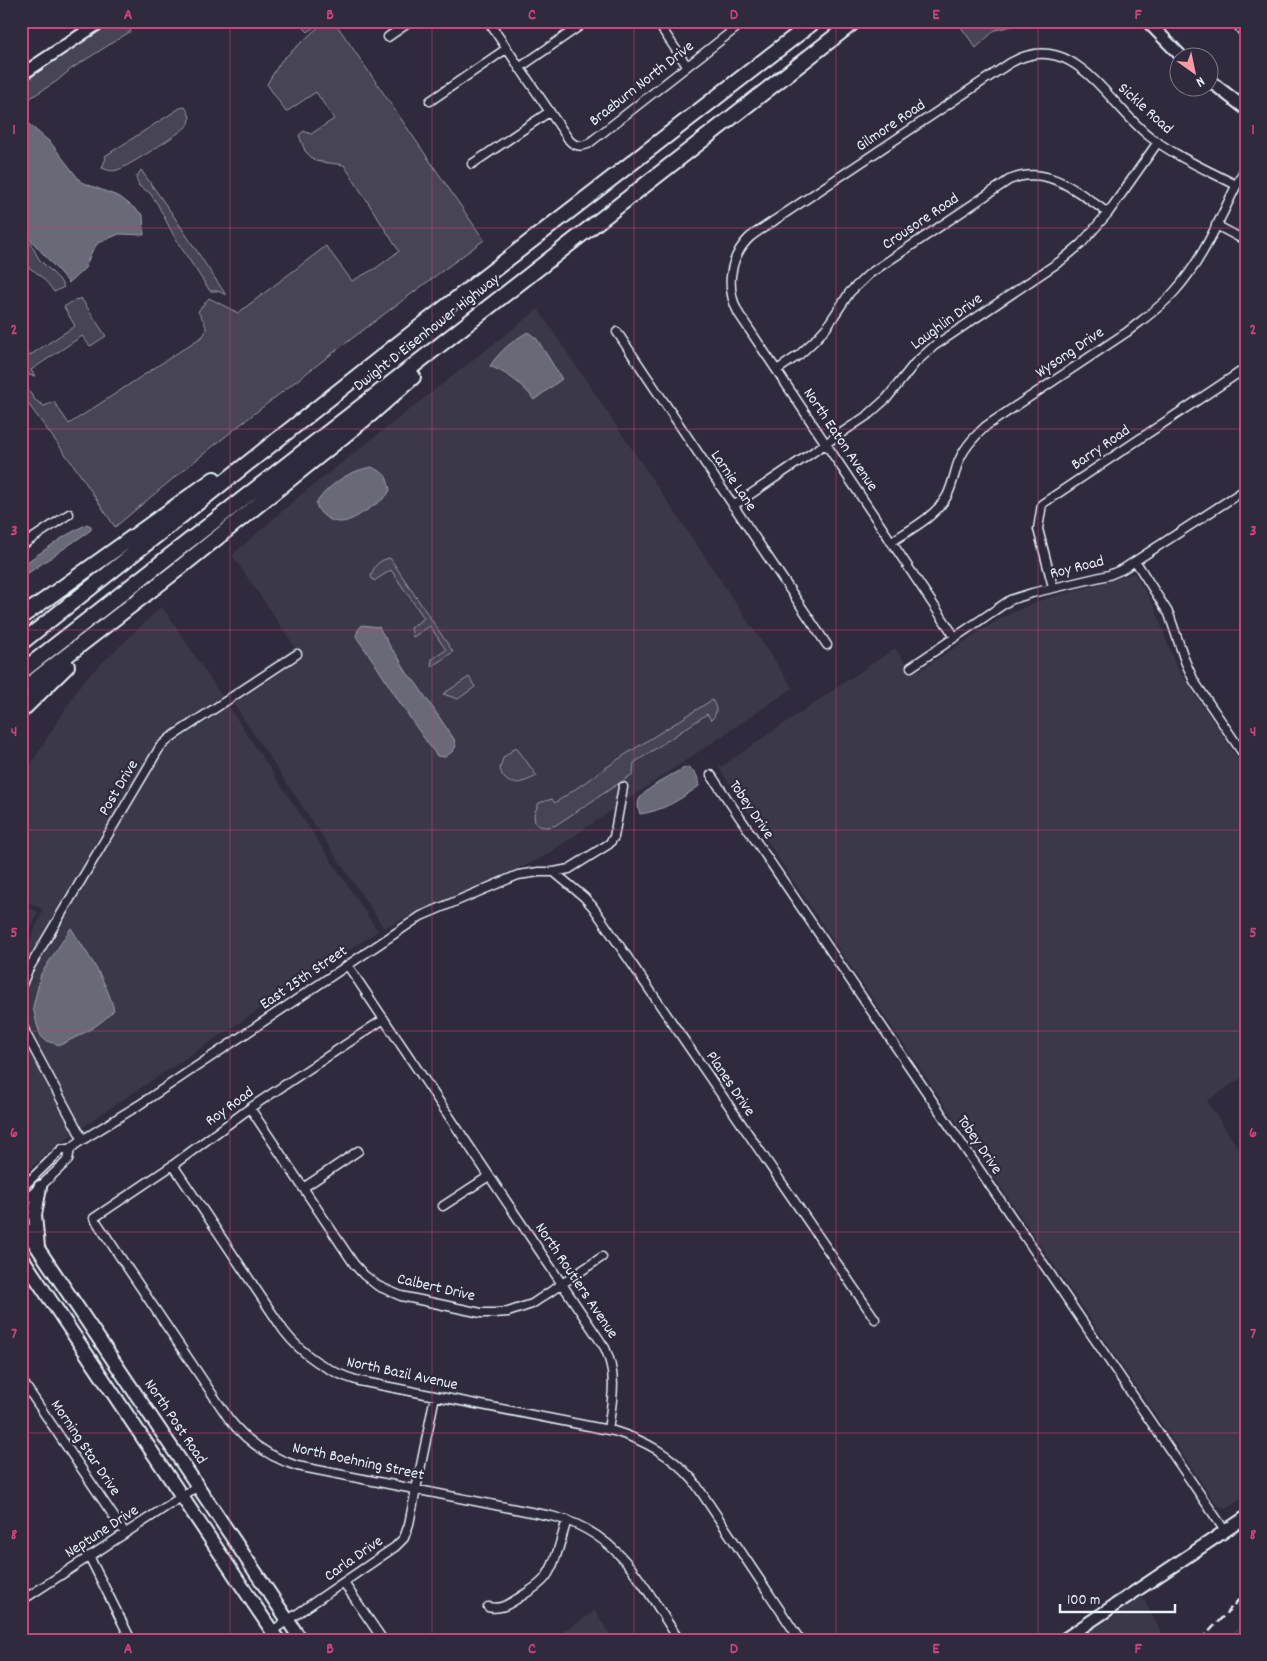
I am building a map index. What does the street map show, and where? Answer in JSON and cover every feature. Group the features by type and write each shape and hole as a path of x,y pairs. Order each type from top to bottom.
{"highway":[{"name":"Dwight D Eisenhower Highway","path":"21,643 398,344 815,21"},
{"name":"Dwight D Eisenhower Highway","path":"21,672 856,21"},
{"path":"21,691 371,414 537,269"},
{"path":"21,617 184,500 302,411 398,344"},
{"path":"21,711 65,667 176,570"}],"main road":[{"path":"21,75 102,21"},
{"path":"1147,21 1174,48"},
{"path":"1220,88 1246,109"},
{"path":"38,1248 35,1215 40,1187"},
{"name":"North Post Road","path":"21,1223 301,1640"},
{"path":"21,1256 275,1635"},
{"path":"1063,1640 1246,1517"}],"street":[{"path":"388,37 412,21"},
{"path":"472,164 550,112 488,21"},
{"path":"668,21 658,24 687,66"},
{"name":"Braeburn North Drive","path":"550,112 570,142 578,145 588,144 745,21"},
{"path":"1235,21 1246,37"},
{"path":"519,68 584,24"},
{"path":"430,100 506,49"},
{"name":"Gilmore Road","path":"740,250 752,236 1010,63 1027,56 1042,54 1068,59"},
{"name":"Sickle Road","path":"1068,59 1083,69 1128,117 1158,142 1189,161 1236,185"},
{"name":"Laughlin Drive","path":"733,506 868,415 887,398 915,363 934,346 1076,249 1108,214 1158,142"},
{"name":"Wysong Drive","path":"891,542 925,520 943,502 952,486 962,454 974,436 986,426 1127,332 1164,303 1185,278 1216,225 1246,167"},
{"name":"Crousore Road","path":"776,370 814,341 826,328 850,292 868,274 1009,180 1031,175 1056,179 1069,185 1108,214"},
{"path":"1216,225 1246,241"},
{"name":"North Eaton Avenue","path":"740,250 731,274 733,300 739,314 955,637"},
{"name":"Larnie Lane","path":"617,332 827,645"},
{"name":"Barry Road","path":"1053,587 1038,529 1042,504 1246,368"},
{"name":"Roy Road","path":"911,666 1010,600 1053,587 1109,575 1123,569 1246,489"},
{"path":"21,546 69,514"},
{"path":"1136,562 1169,614 1184,662 1194,681 1246,758"},
{"name":"Post Drive","path":"21,987 28,970 160,747 170,738 297,654"},
{"name":"Tobey Drive","path":"710,775 1225,1531"},
{"name":"East 25th Street","path":"21,1189 62,1149 70,1149 152,1096 413,921 518,875 569,869 610,843 614,837 623,787"},
{"name":"Planes Drive","path":"554,872 593,907 875,1319"},
{"name":"North Routiers Avenue","path":"348,966 601,1342 611,1364 614,1392 608,1430"},
{"name":"Roy Road","path":"94,1218 173,1165 250,1108 384,1019"},
{"path":"21,1020 26,1034 83,1140"},
{"name":"Calbert Drive","path":"250,1108 354,1264 372,1282 394,1294 481,1312 508,1312 526,1307 602,1258"},
{"name":"East 25th Street","path":"21,1202 24,1202 68,1160 70,1149"},
{"path":"303,1188 358,1151"},
{"name":"North Bazil Avenue","path":"173,1165 284,1331 303,1352 320,1365 342,1376 359,1381 608,1430"},
{"path":"443,1206 489,1176"},
{"name":"North Boehning Street","path":"94,1218 229,1418 246,1438 270,1455 297,1466 567,1520 596,1534 619,1553 679,1640"},
{"name":"Morning Star Drive","path":"21,1379 125,1533"},
{"name":"Carla Drive","path":"275,1635 288,1620 387,1554 404,1538 410,1524 435,1396"},
{"path":"608,1430 622,1433 648,1444 672,1460 688,1474 800,1640"},
{"name":"Neptune Drive","path":"24,1599 198,1486"},
{"path":"488,1607 499,1608 506,1606 545,1578 567,1520"},
{"path":"89,1556 131,1640"},
{"path":"344,1583 383,1640"},
{"path":"21,1589 24,1599"}],"shaded area":[{"path":"123,21 126,22 131,31 71,69 57,81 21,104 21,85 102,29"},
{"path":"307,21 321,21 308,32 301,25"},
{"path":"325,21 334,21 484,240 297,380 115,527 21,392 21,379 35,400 44,406 54,402 69,424 203,336 206,327 198,312 209,298 238,313 326,246 352,281 376,268 399,251 344,165 315,161 305,151 299,135 304,131 311,134 334,119 316,92 286,112 267,84 281,61"},
{"path":"966,21 1017,21 1017,25 995,30 976,48 961,27"},
{"path":"185,107 190,120 184,129 122,168 113,171 102,168 105,156 180,108"},
{"path":"141,170 226,295 218,291 210,291 176,240 150,193 139,186 136,178"},
{"path":"21,226 39,259 59,279 64,287 54,292 40,275 21,264"},
{"path":"81,298 106,336 90,346 82,336 31,370 35,376 29,375 21,362 21,356 24,359 75,326 64,307"},
{"path":"538,309 793,688 540,859 384,928 226,693 295,647 232,555 298,497"},
{"path":"390,558 453,652 431,667 432,659 446,650 430,626 413,637 411,628 424,618 391,570 374,581 371,577 377,564 382,560"},
{"path":"1134,573 1154,605 1175,664 1246,771 1246,1075 1207,1101 1246,1160 1246,1496 1225,1509 1216,1504 811,908 719,768 895,648 904,661 920,670 999,619 1043,599"},
{"path":"162,606 378,931 97,1117 48,1153 21,1177 21,949 28,945 43,910 21,898 21,780 82,682"},
{"path":"469,677 475,687 458,699 443,694"},
{"path":"712,700 716,710 711,720 707,714 634,763 633,774 556,825 545,827 535,823 534,814 539,803 552,799 555,803 623,756"},
{"path":"516,747 537,776 515,783 506,780 500,769 503,758"},
{"path":"21,903 38,912 25,943 21,945"},
{"path":"1142,1596 1165,1640 1078,1640"},
{"path":"595,1611 614,1640 550,1640"},
{"path":"1246,1619 1246,1640 1226,1640"}],"water":[{"path":"24,120 51,143 81,182 120,197 143,215 144,235 119,234 98,243 92,251 85,268 69,283 21,226 21,121"},
{"path":"528,332 537,339 562,379 534,400 515,380 490,366 507,347"},
{"path":"372,467 383,473 386,477 390,490 384,498 360,515 344,522 333,521 321,514 316,503 327,490 347,475"},
{"path":"87,524 91,526 91,530 21,578 21,566 65,536"},
{"path":"362,625 379,627 407,673 416,683 454,739 456,746 445,757 437,756 356,636"},
{"path":"687,767 696,774 699,786 664,807 640,814 638,802 649,789"},
{"path":"71,928 101,978 114,1010 96,1026 60,1045 46,1041 41,1036 33,1007 41,974"}],"railway":[{"path":"1201,1640 1246,1592"}]}
